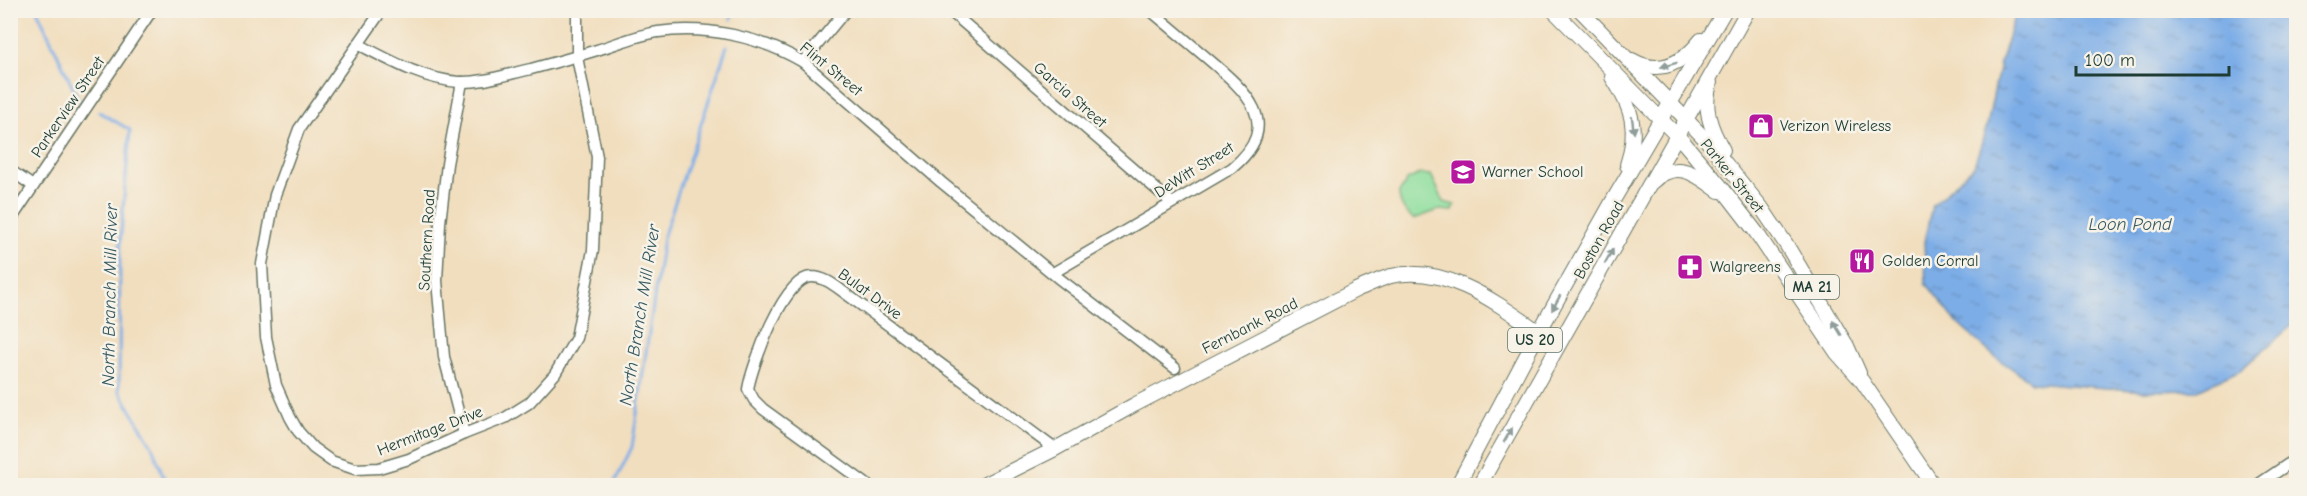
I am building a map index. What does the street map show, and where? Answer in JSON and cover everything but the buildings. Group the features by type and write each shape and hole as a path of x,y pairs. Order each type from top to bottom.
{"main road":[{"name":"Parker Street","path":"1554,10 1677,135 1734,202 1837,353 1862,381 1934,486"},
{"name":"Parker Street","path":"1580,10 1725,160 1786,244 1847,346 1862,381"},
{"path":"1617,48 1641,64 1655,67 1674,64 1694,48 1725,10"},
{"name":"Boston Road","path":"1457,486 1539,332 1615,197 1725,10"},
{"name":"Boston Road","path":"1479,486 1748,10"},
{"path":"1597,55 1628,104 1633,119 1634,137 1615,197"},
{"path":"1718,63 1708,88 1708,120 1717,141 1753,197"},
{"path":"1645,191 1659,177 1678,170 1693,172 1734,202"},
{"name":"Fernbank Road","path":"981,486 1346,295 1392,276 1423,275 1451,280 1497,302 1539,332"}],"street":[{"name":"Parkerview Street","path":"10,221 152,10"},
{"name":"Hermitage Drive","path":"382,10 299,129 275,195 262,264 266,337 276,385 298,431 313,448 331,462 355,469 380,468 409,459 505,418 529,403 555,374 576,338 593,250 597,157 577,57 577,10"},
{"path":"802,62 846,10"},
{"name":"Garcia Street","path":"949,10 1171,202"},
{"name":"DeWitt Street","path":"1053,273 1232,168 1243,159 1256,138 1259,125 1254,107 1247,95 1151,11"},
{"name":"Flint Street","path":"358,44 432,78 462,82 497,77 577,57 657,32 681,31 742,36 784,50 802,62 941,182 1175,368"},
{"name":"Southern Road","path":"462,82 447,164 440,223 437,281 444,357 464,434"},
{"path":"10,171 33,186"},
{"name":"Bulat Drive","path":"869,486 763,409 748,390 750,377 774,319 788,294 799,281 810,276 826,280 1055,449"},
{"path":"2256,486 2296,459"}],"green space":[{"path":"1420,174 1431,175 1444,202 1455,205 1453,211 1439,210 1414,219 1405,211 1401,205 1399,193 1407,180"}],"water":[{"name":"Loon Pond","path":"2016,11 2296,11 2296,322 2240,370 2198,390 2144,391 2032,382 1995,357 1958,324 1926,283 1924,242 1932,206 1974,166 1987,126 2000,63"}],"waterway":[{"name":"North Branch Mill River","path":"37,10 79,101"},
{"name":"North Branch Mill River","path":"731,19 733,10"},
{"name":"North Branch Mill River","path":"613,486 632,447 663,238 727,46"},
{"name":"North Branch Mill River","path":"99,112 130,130 120,244 119,390 152,446 167,486"}],"place":[{"name":"Verizon Wireless","path":"1761,126"},
{"name":"Warner School","path":"1463,172"},
{"name":"Golden Corral","path":"1862,261"},
{"name":"Walgreens","path":"1690,267"}]}
